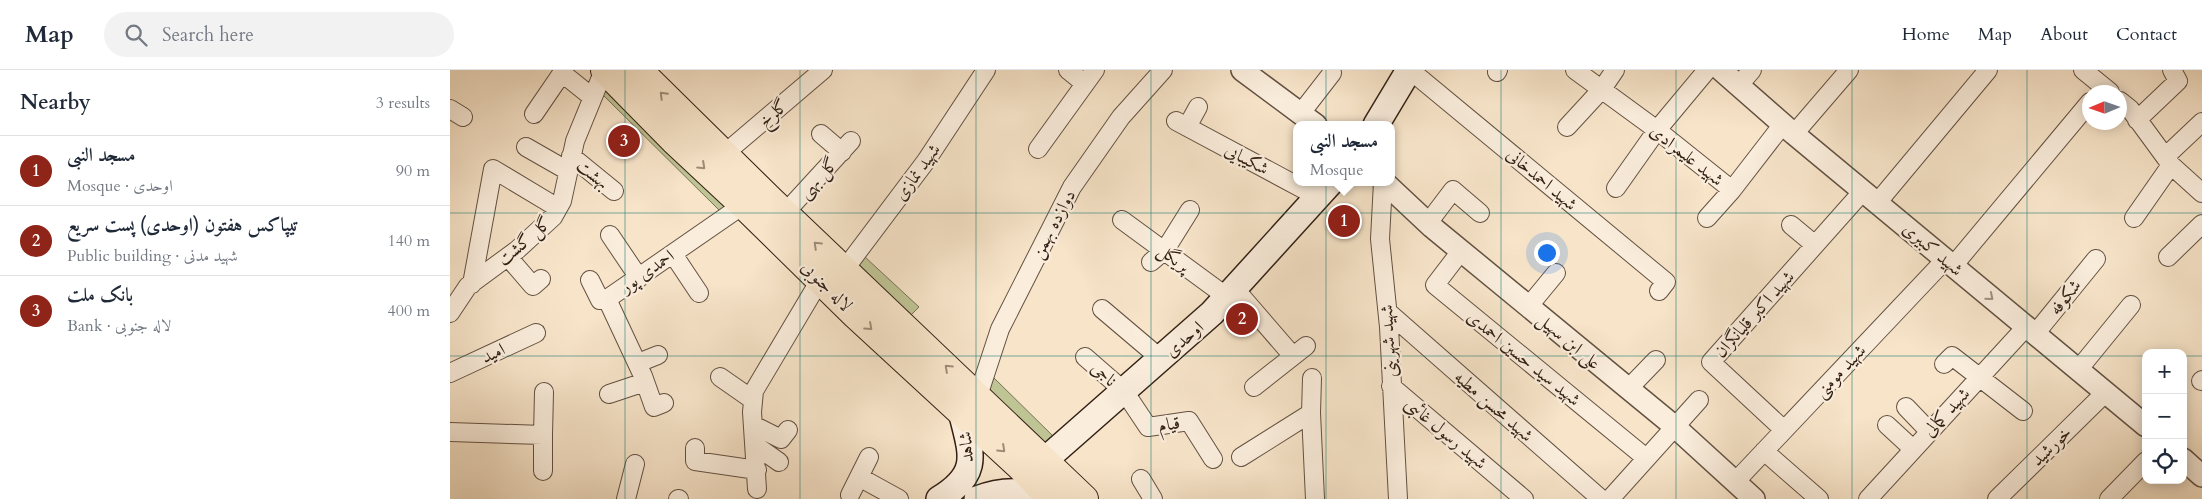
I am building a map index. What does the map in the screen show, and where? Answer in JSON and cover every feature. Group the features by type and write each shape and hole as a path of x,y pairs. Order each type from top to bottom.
{"main road":[{"path":"1384,119 1409,70"},
{"name":"لاله جنوبی","path":"639,71 683,132 744,205 832,275 970,404 1052,499"},
{"path":"606,72 623,84 634,86 640,84 639,71"},
{"name":"لاله جنوبی","path":"606,72 683,132 723,155 784,214 832,275"},
{"name":"اوحدی","path":"1045,460 1212,314 1324,189"},
{"name":"لاله جنوبی","path":"970,404 1045,460 1084,499"},
{"name":"شاهد","path":"939,499 957,488 967,476 970,465 970,404"},
{"path":"977,499 1007,492 1025,491 1047,499"}],"street":[{"name":"گلرخ","path":"723,155 823,70"},
{"name":"شهید نمازی","path":"753,400 754,390 832,275 926,161 986,70"},
{"path":"1038,149 1089,77 1068,70"},
{"name":"دوازده بهمن","path":"970,404 1000,329 1072,188 1121,117 1162,70"},
{"path":"1242,70 1308,119 1332,73"},
{"name":"شهید احمدخانی","path":"1409,70 1666,282 1659,290"},
{"name":"شهید علیمرادی","path":"1575,70 1658,130 1732,190 1789,129 1849,70"},
{"path":"1567,128 1602,89 1615,70"},
{"path":"1616,188 1658,130 1707,70"},
{"name":"شهید کبیری","path":"1721,70 1745,78 1789,129 2142,423"},
{"name":"شهید اکبر قلیانگران","path":"1784,430 1711,362 1816,245 1870,197 1988,70"},
{"path":"2083,70 2098,85"},
{"path":"2137,120 2178,81 2172,70"},
{"name":"گل گشت","path":"450,313 472,284 508,257 553,217 562,200 570,164 592,97 606,72"},
{"path":"534,114 562,73 592,97"},
{"name":"شکیبایی","path":"1198,107 1181,124 1293,175"},
{"path":"2127,107 2168,161 2202,193"},
{"name":"شهید مومنی","path":"1735,482 1949,263 2082,111"},
{"path":"2134,218 2168,161 2202,122"},
{"name":"گل بهی","path":"784,214 846,147 821,134"},
{"name":"بهشت","path":"526,147 570,164 614,191"},
{"path":"472,284 493,169 558,208"},
{"name":"شهید شهرینی","path":"1384,186 1380,240 1388,312 1398,499"},
{"name":"علی ابن سهیل","path":"1388,186 1461,251 1674,426 1753,499"},
{"path":"1428,223 1453,190 1480,213"},
{"path":"1707,218 1732,190"},
{"name":"احمدی پور","path":"664,403 654,406 638,363 607,299 744,205"},
{"path":"1158,256 1190,210"},
{"name":"پریگل","path":"1122,220 1158,256 1231,293 1299,351 1254,387"},
{"path":"2168,257 2202,224"},
{"path":"1791,225 1816,245"},
{"path":"610,235 639,278"},
{"name":"شهید سید حسین احمدی","path":"1461,251 1435,285 1646,458"},
{"path":"672,254 699,293"},
{"path":"508,257 533,286 541,279"},
{"name":"شکوفه","path":"2030,331 2096,259"},
{"path":"1528,306 1556,274"},
{"path":"590,280 600,300 607,299"},
{"path":"2078,370 2131,305"},
{"path":"1102,309 1161,359"},
{"name":"شهید محسن مطیه","path":"1388,312 1601,499"},
{"name":"شهید کمالی","path":"1872,498 1913,449 1980,376 2030,331"},
{"name":"امید","path":"450,373 536,332"},
{"path":"638,363 658,355"},
{"name":"ناجی","path":"1085,356 1124,391"},
{"path":"1944,364 1952,356 1980,376 2022,411"},
{"path":"1628,389 1656,360"},
{"path":"720,377 753,400 757,488"},
{"path":"1312,378 1311,413 1315,499"},
{"path":"609,394 645,382"},
{"name":"شهید رسول غائبی","path":"1391,386 1524,499"},
{"name":"قیام","path":"1124,391 1148,427 1189,421 1213,459"},
{"path":"543,471 544,392"},
{"name":"خورشید","path":"1997,499 2106,392"},
{"path":"1610,499 1699,400"},
{"path":"1906,407 1929,431"},
{"path":"1241,457 1311,413"},
{"path":"754,425 781,439 788,430"},
{"path":"1887,425 1913,449"},
{"path":"450,432 543,435"},
{"path":"755,445 779,462"},
{"path":"695,448 694,460 757,470"},
{"path":"1764,451 1819,499"},
{"path":"850,495 869,457"},
{"path":"2187,463 2202,476"},
{"path":"626,499 635,464"},
{"path":"2109,499 2142,465"},
{"path":"859,477 899,499"},
{"path":"1141,479 1153,499"}],"green space":[{"path":"606,80 733,204 721,212 601,93"},
{"path":"865,257 919,307 909,317 856,267"},
{"path":"994,378 1054,437 1042,449 986,394"}],"place":[{"name":"بانک ملت","path":"624,141"},
{"name":"مسجد النبی","path":"1344,221"},
{"name":"تیپاکس هفتون (اوحدی) پست سریع","path":"1242,319"}]}
